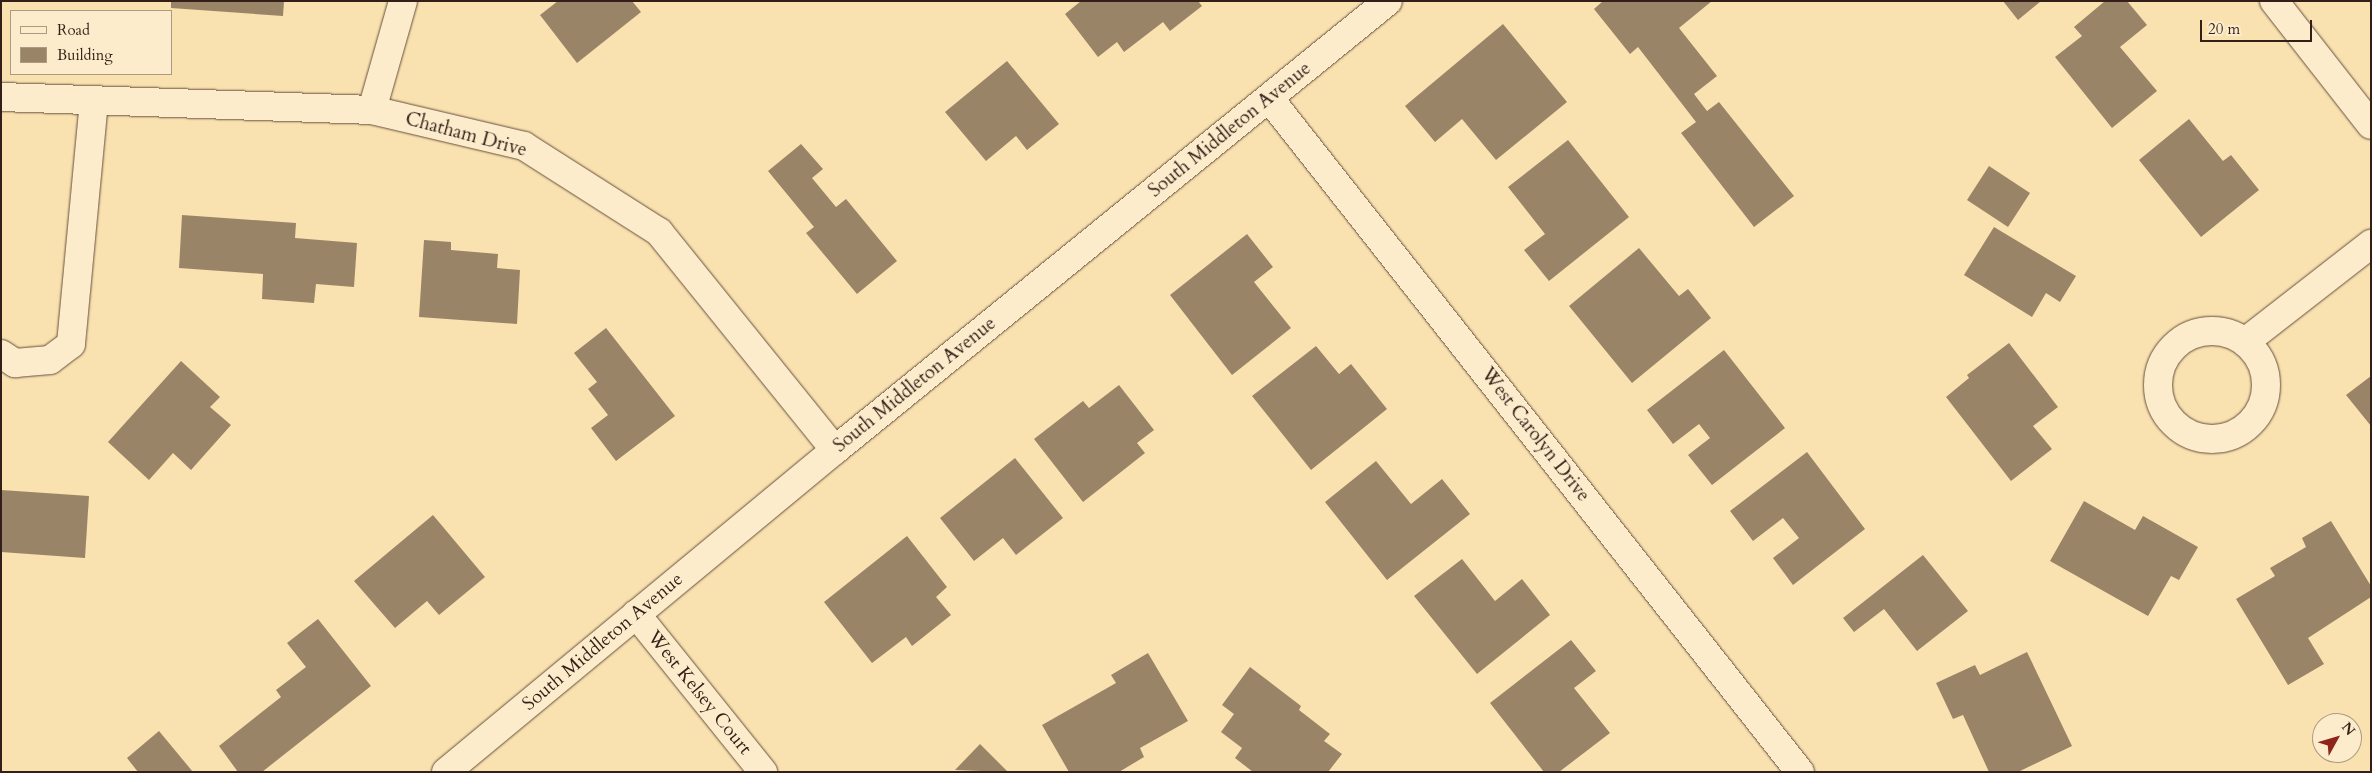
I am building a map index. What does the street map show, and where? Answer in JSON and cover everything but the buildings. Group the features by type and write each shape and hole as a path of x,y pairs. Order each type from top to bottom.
{"street":[{"path":"372,110 403,1"},
{"name":"South Middleton Avenue","path":"446,772 835,450 1388,1"},
{"path":"2274,1 2371,125"},
{"name":"Chatham Drive","path":"1,97 372,110 524,146 659,232 835,450"},
{"name":"West Carolyn Drive","path":"1269,98 1800,772"},
{"path":"1,354 15,363 50,360 71,344 94,101"},
{"path":"2245,342 2371,244"},
{"name":"West Kelsey Court","path":"636,614 762,772"}]}
